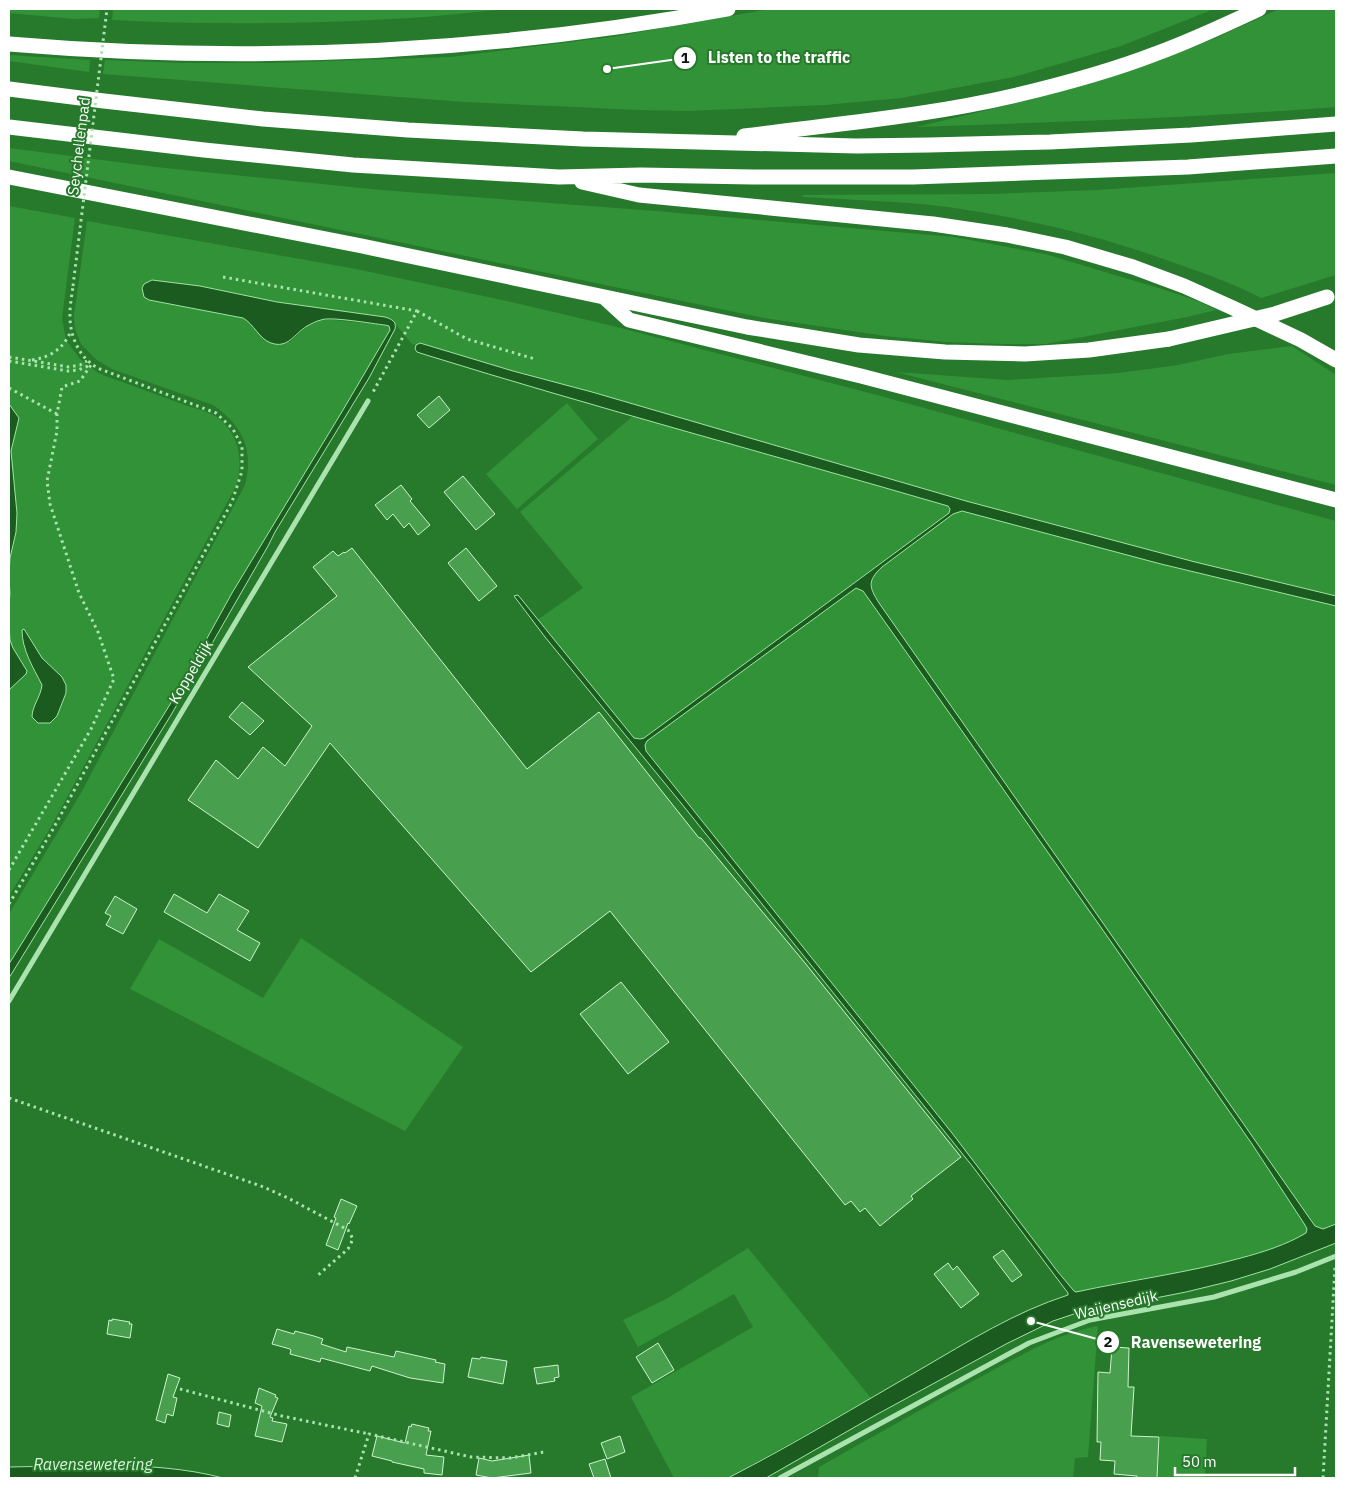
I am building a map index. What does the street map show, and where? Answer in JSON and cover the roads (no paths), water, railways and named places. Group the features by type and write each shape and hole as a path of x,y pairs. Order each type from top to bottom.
{"highway":[{"path":"9,44 112,51 229,54 400,49 601,29 728,9"},
{"path":"698,142 938,111 1017,95 1091,75 1154,54 1260,9"},
{"path":"9,88 201,113 333,125 553,138 698,142 856,146 1050,142 1191,135 1336,124"},
{"path":"9,127 343,164 559,177 923,176 1188,167 1336,156"},
{"path":"9,177 362,246 747,327 860,345 909,350 1025,354 1089,350 1169,339 1274,314 1332,295"},
{"path":"559,177 639,196 933,224 1007,235 1064,247 1133,267 1184,286 1302,340 1336,360"},
{"path":"605,298 629,320 861,376 1336,500"}],"street":[{"name":"Koppeldijk","path":"9,1001 368,402"},
{"name":"Waijensedijk","path":"780,1478 1029,1343 1090,1320 1214,1297 1296,1272 1336,1256"}],"place":[{"name":"Listen to the traffic","path":"607,69"},
{"name":"Ravensewetering","path":"1031,1321"}]}
